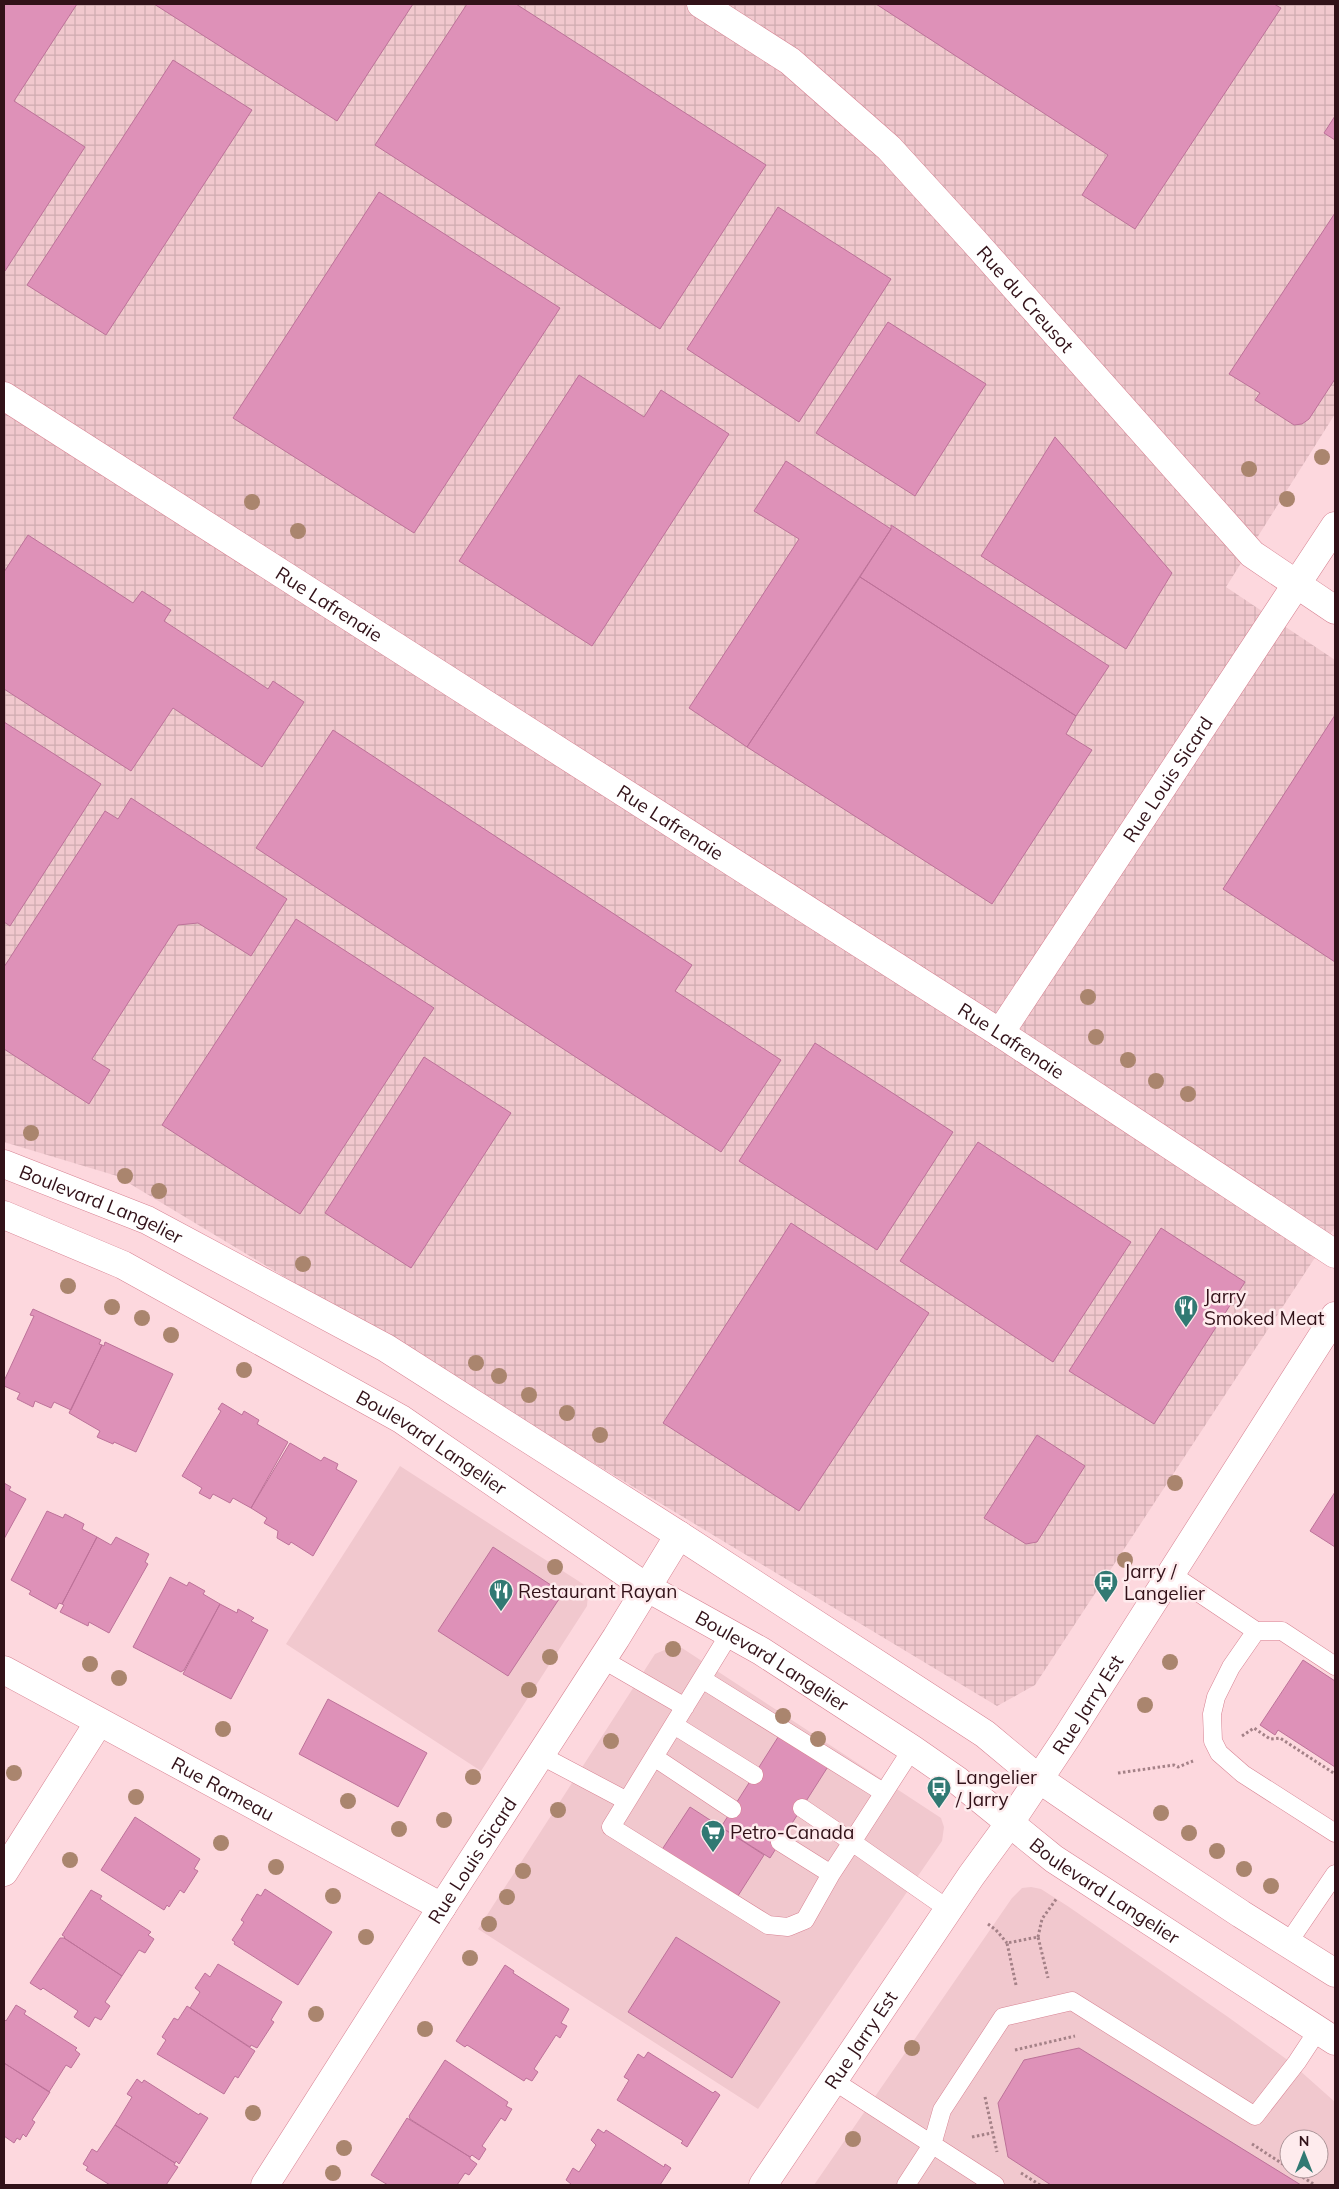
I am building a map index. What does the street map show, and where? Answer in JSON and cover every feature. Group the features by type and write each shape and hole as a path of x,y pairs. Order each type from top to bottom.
{"street":[{"name":"Rue du Creusot","path":"701,4 790,61 889,148 1252,554 1335,610"},
{"name":"Rue Lafrenaie","path":"4,396 1000,1033 1335,1254"},
{"name":"Rue Louis Sicard","path":"1000,1033 1298,585 1335,526"},
{"name":"Boulevard Langelier","path":"4,1164 147,1220 386,1348 679,1535 985,1734 1040,1779 1090,1814 1335,1973"},
{"name":"Boulevard Langelier","path":"4,1215 123,1265 401,1419 646,1587 761,1651 912,1749 958,1781 1009,1824 1054,1858 1327,2035"},
{"name":"Rue Jarry Est","path":"763,2185 948,1909 1040,1779 1335,1316"},
{"name":"Rue Louis Sicard","path":"265,2185 602,1659 679,1535"},
{"name":"Rue Rameau","path":"4,1670 442,1907"},
{"path":"4,1872 99,1722"}],"lane":[{"path":"1171,1574 1256,1631 1282,1631 1335,1666"},
{"path":"1256,1631 1231,1667 1216,1697 1212,1714 1213,1741 1219,1753 1243,1774 1335,1833"},
{"path":"730,1633 611,1827 768,1925 788,1927 805,1920 883,1792 912,1749"},
{"path":"602,1659 685,1707"},
{"path":"702,1680 883,1792"},
{"path":"674,1724 754,1775"},
{"path":"540,1755 627,1802"},
{"path":"654,1757 732,1809"},
{"path":"802,1808 948,1909"},
{"path":"780,1842 832,1874"},
{"path":"1288,1943 1335,1874"},
{"path":"906,2185 932,2145 942,2110 1003,2017 1072,2001 1255,2116 1297,2062 1327,2035"},
{"path":"834,2081 995,2185"}],"path":[{"path":"1254,1728 1270,1739 1280,1738 1335,1774"},
{"path":"1118,1773 1174,1765 1178,1767 1195,1761"},
{"path":"1045,1968 1038,1937 1042,1919 1059,1895"},
{"path":"988,1924 996,1930 1006,1943 1014,1974"},
{"path":"1006,1943 1038,1937"},
{"path":"1010,2058 1015,2050 1078,2035"},
{"path":"990,2089 985,2097 998,2159"},
{"path":"1250,2142 1279,2162"},
{"path":"1015,2170 1040,2185"}],"shaded area":[{"path":"4,4 1335,4 1335,414 1226,587 1335,660 1335,1227 1035,1685 997,1706 117,1176 4,1142"},
{"path":"400,1466 583,1584 588,1593 587,1606 481,1771 286,1644"},
{"path":"674,1646 682,1648 941,1818 944,1827 942,1841 758,2109 478,1929 655,1654"},
{"path":"1022,1888 1041,1889 1289,2061 1335,2102 1335,2185 814,2185 1012,1898"}],"building":[{"path":"4,4 77,4 14,101 85,147 5,271"},
{"path":"154,4 413,4 337,121"},
{"path":"467,4 516,4 766,165 660,329 375,145"},
{"path":"876,4 1274,4 1281,8 1135,229 1082,195 1108,155"},
{"path":"173,60 252,110 106,335 27,285"},
{"path":"1335,116 1335,140 1324,133"},
{"path":"379,192 560,308 414,533 233,418"},
{"path":"778,207 891,279 799,422 687,349"},
{"path":"1335,213 1335,379 1309,419 1302,424 1294,425 1255,400 1260,393 1229,374"},
{"path":"888,322 986,384 915,496 816,433"},
{"path":"579,375 644,417 661,390 729,434 592,646 459,561"},
{"path":"1055,437 1172,573 1126,649 981,556"},
{"path":"786,461 891,529 747,747 689,708 799,539 754,511"},
{"path":"891,525 1109,666 1076,716 860,577 891,529"},
{"path":"28,535 133,603 142,591 171,610 164,621 268,689 273,681 304,702 262,767 173,708 131,771 4,689 4,572"},
{"path":"860,577 1076,716 1066,734 1092,750 992,904 747,747"},
{"path":"1335,715 1335,962 1223,889"},
{"path":"4,722 101,784 10,926 4,922"},
{"path":"333,730 692,965 675,991 781,1060 721,1152 256,848"},
{"path":"131,798 287,899 251,956 198,923 178,925 92,1059 110,1070 89,1104 4,1049 4,967 105,811 118,819"},
{"path":"296,919 434,1008 300,1214 162,1125"},
{"path":"815,1043 953,1132 877,1250 739,1161"},
{"path":"424,1057 511,1113 411,1268 325,1213"},
{"path":"978,1142 1131,1242 1053,1362 900,1261"},
{"path":"791,1223 929,1313 799,1511 663,1423"},
{"path":"1161,1228 1245,1282 1154,1424 1069,1371"},
{"path":"33,1309 101,1340 99,1344 102,1345 71,1410 54,1402 51,1408 35,1401 33,1407 17,1399 20,1393 4,1386 4,1381 34,1316 30,1315"},
{"path":"105,1342 173,1374 136,1452 97,1437 100,1431 69,1413"},
{"path":"222,1403 242,1415 244,1411 259,1420 257,1424 288,1442 251,1508 233,1498 230,1503 213,1494 210,1499 199,1493 202,1488 182,1476 221,1411 218,1409"},
{"path":"1037,1435 1085,1466 1037,1542 1026,1544 984,1518"},
{"path":"290,1443 321,1461 324,1457 338,1464 336,1469 357,1481 313,1556 291,1542 289,1545 277,1538 278,1531 264,1523 267,1518 251,1508"},
{"path":"4,1483 11,1487 9,1490 26,1499 4,1539"},
{"path":"1335,1492 1335,1547 1310,1531"},
{"path":"47,1511 63,1518 65,1514 84,1524 82,1529 97,1537 62,1604 59,1603 56,1609 29,1594 31,1591 11,1580"},
{"path":"97,1537 111,1545 116,1537 149,1554 145,1562 148,1564 109,1633 89,1622 88,1626 60,1612 64,1605 62,1604"},
{"name":"Restaurant Rayan","path":"493,1547 563,1593 508,1676 438,1631"},
{"path":"170,1577 187,1586 189,1582 205,1591 203,1594 220,1604 184,1670 181,1672 133,1647"},
{"path":"220,1604 237,1613 238,1609 254,1618 251,1621 268,1630 231,1699 183,1674"},
{"path":"1303,1660 1335,1681 1335,1767 1278,1730 1275,1735 1260,1725"},
{"path":"328,1699 427,1753 398,1807 299,1754"},
{"name":"Petro-Canada","path":"780,1734 829,1765 770,1858 721,1827"},
{"name":"Petro-Canada","path":"690,1807 764,1855 736,1899 661,1851"},
{"path":"135,1817 200,1859 194,1869 198,1871 184,1893 180,1890 169,1907 167,1905 164,1910 101,1870"},
{"path":"265,1889 332,1932 298,1985 234,1944 235,1942 232,1940 244,1922 241,1920 257,1894 261,1896"},
{"path":"91,1890 102,1896 100,1899 151,1932 148,1935 154,1939 145,1953 139,1950 122,1976 62,1935"},
{"path":"676,1937 780,2002 732,2078 628,2012"},
{"path":"60,1938 64,1938 122,1976 105,2002 110,2006 101,2020 95,2017 89,2027 74,2017 78,2011 43,1988 41,1990 30,1983"},
{"path":"218,1964 282,2002 271,2020 274,2022 257,2048 251,2045 250,2047 190,2008 200,1992 195,1988 205,1973 210,1977"},
{"path":"505,1965 514,1971 513,1973 569,2009 561,2023 567,2026 560,2038 556,2035 534,2069 538,2072 532,2081 526,2078 524,2081 467,2045 465,2047 456,2041"},
{"path":"16,2005 26,2011 24,2014 77,2048 75,2050 80,2054 71,2068 66,2065 49,2092 4,2063 4,2019 6,2021"},
{"path":"187,2006 255,2051 238,2078 235,2076 224,2094 157,2054 166,2040 162,2037 174,2018 178,2020"},
{"path":"1079,2048 1279,2171 1279,2179 1291,2179 1301,2185 1051,2185 1008,2157 998,2103 1024,2060"},
{"path":"648,2052 713,2093 715,2091 720,2095 687,2147 681,2143 683,2141 617,2100 629,2080 624,2077 638,2054 644,2058"},
{"path":"445,2060 508,2102 506,2106 512,2109 505,2121 501,2118 482,2146 486,2149 479,2160 472,2155 470,2157 410,2119 409,2116"},
{"path":"4,2063 50,2092 32,2120 35,2122 26,2137 23,2134 20,2140 17,2138 14,2143 4,2136"},
{"path":"137,2079 142,2083 144,2080 199,2115 200,2113 208,2118 179,2164 115,2125 132,2097 127,2094"},
{"path":"407,2118 470,2157 477,2164 469,2175 465,2173 457,2185 388,2185 371,2175"},
{"path":"115,2125 175,2163 174,2165 178,2167 166,2185 110,2185 86,2170 88,2167 83,2164 92,2149 97,2152"},
{"path":"598,2129 604,2133 606,2130 664,2167 665,2164 671,2168 660,2185 570,2185 566,2180 573,2168 579,2172 596,2145 591,2140"}],"place":[{"name":"Jarry Smoked Meat","path":"1186,1328"},
{"name":"Jarry / Langelier","path":"1106,1603"},
{"name":"Restaurant Rayan","path":"501,1612"},
{"name":"Langelier / Jarry","path":"939,1809"},
{"name":"Petro-Canada","path":"713,1853"}]}
